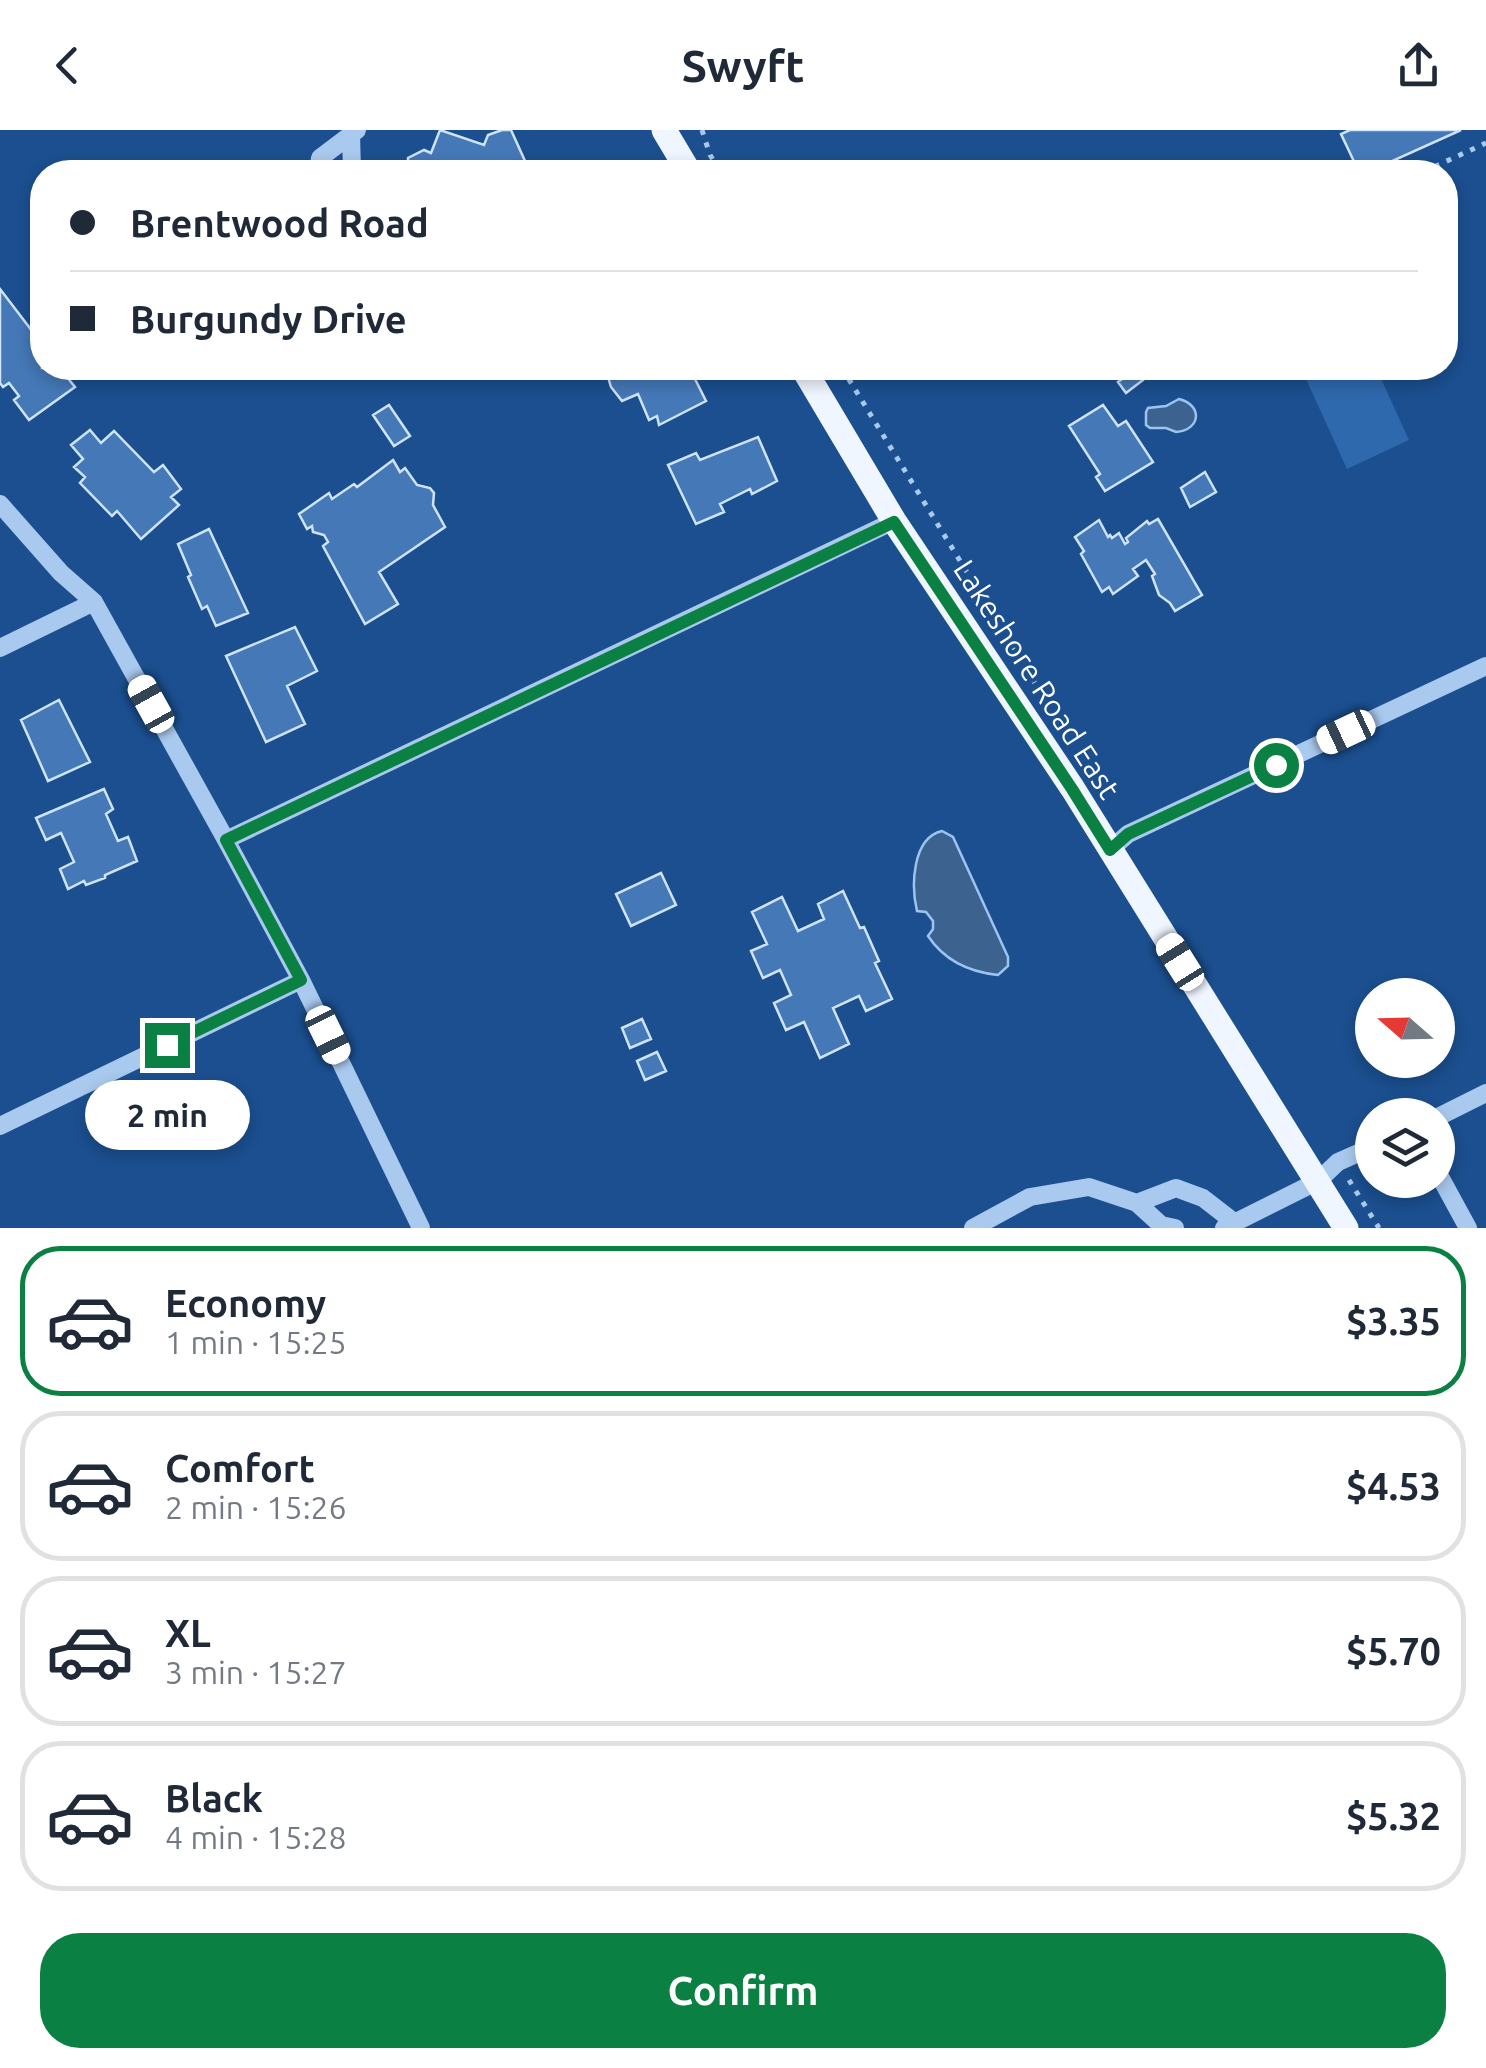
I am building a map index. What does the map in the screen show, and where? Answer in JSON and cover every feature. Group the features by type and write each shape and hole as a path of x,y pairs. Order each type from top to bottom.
{"main road":[{"path":"664,130 682,160"},
{"name":"Lakeshore Road East","path":"810,380 894,522 1072,789 1346,1228"}],"street":[{"path":"320,160 354,132"},
{"path":"353,160 354,132"},
{"path":"0,504 61,573 94,602 301,980 421,1228"},
{"path":"226,840 894,522"},
{"path":"0,648 94,602"},
{"path":"1110,850 1128,834 1486,666"},
{"path":"0,1126 301,980"},
{"path":"1455,1109 1486,1093"},
{"path":"1137,1203 1176,1188 1203,1198 1229,1225 1318,1181 1338,1162 1355,1154"},
{"path":"973,1228 1030,1197 1090,1187 1137,1203 1160,1226 1174,1228"},
{"path":"1452,1198 1468,1228"}],"path":[{"path":"702,130 713,160"},
{"path":"1449,160 1486,143"}],"shaded area":[{"path":"1306,380 1382,380 1409,440 1347,469"},
{"path":"1179,399 1195,412 1190,427 1176,432 1146,425 1148,408 1166,406"},
{"path":"942,831 953,837 1008,957 1008,966 998,975 967,968 950,958 928,936 933,921 926,912 917,911 914,877 919,853 932,835"}],"building":[{"path":"440,130 484,145 488,135 511,130 525,160 408,160 424,150 431,153"},
{"path":"1350,130 1461,130 1395,160 1353,160 1341,134"},
{"path":"0,289 30,328 30,380 69,380 75,387 29,420 14,400 19,396 9,383 3,387"},
{"path":"609,380 696,380 706,401 659,425 657,416 649,420 638,394 622,401"},
{"path":"1121,380 1143,380 1126,393 1118,382"},
{"path":"389,405 410,436 394,446 373,415"},
{"path":"1103,405 1118,426 1126,421 1153,462 1105,491 1096,477 1100,474 1069,426"},
{"path":"90,430 101,443 114,431 154,472 163,465 181,489 171,497 179,505 141,539 117,511 112,516 80,483 85,477 74,467 83,459 71,445"},
{"path":"758,437 777,481 720,504 724,512 696,524 668,465 696,453 700,460"},
{"path":"393,460 400,472 405,468 417,485 434,493 433,505 445,527 379,572 398,604 365,624 323,546 328,542 324,535 313,532 312,526 307,529 299,514 329,493 332,499 354,484 357,487"},
{"path":"1205,472 1216,492 1190,507 1181,488"},
{"path":"1158,519 1202,595 1175,611 1159,595 1152,576 1155,574 1146,560 1133,569 1138,576 1113,594 1109,587 1102,592 1075,537 1099,520 1108,537 1119,533 1125,544 1126,538 1147,521 1149,524"},
{"path":"209,529 248,613 216,626 207,606 202,609 178,544"},
{"path":"295,627 317,671 287,686 305,724 266,742 226,656"},
{"path":"59,700 90,762 48,781 21,720"},
{"path":"104,789 113,809 106,814 118,841 128,837 137,861 105,878 86,885 84,881 68,889 60,869 74,862 61,833 46,840 36,818"},
{"path":"661,873 676,905 631,926 616,894"},
{"path":"843,891 860,928 864,927 892,999 866,1011 859,996 833,1008 849,1044 820,1058 804,1022 786,1030 774,1003 791,995 780,970 763,978 751,951 767,944 752,912 782,897 798,931 824,919 818,904"},
{"path":"642,1019 651,1039 630,1048 622,1028"},
{"path":"657,1052 666,1071 645,1080 637,1061"}],"route":[{"path":"167,1045 301,980 226,840 894,522 1110,850 1128,834 1276,765"}]}
